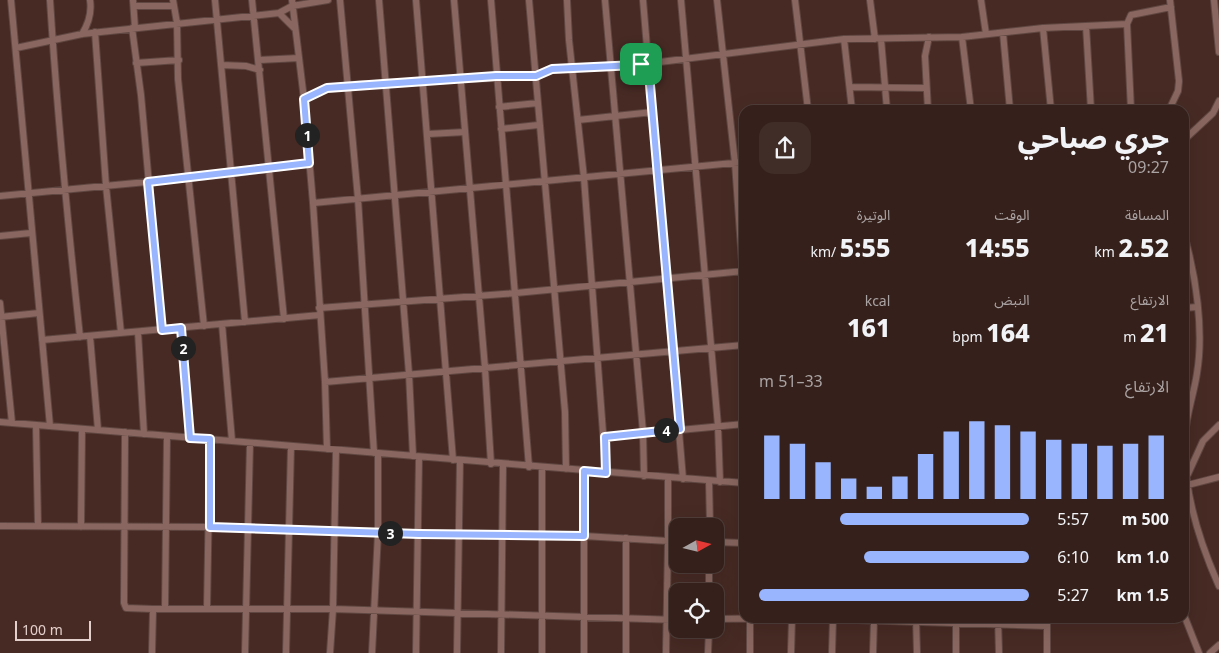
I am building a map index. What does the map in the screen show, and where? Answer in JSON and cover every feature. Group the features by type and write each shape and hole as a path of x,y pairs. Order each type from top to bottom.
{"street":[{"path":"10,0 30,194 50,426"},
{"path":"50,0 51,40 59,104 64,190 80,337"},
{"path":"82,34 88,24 91,13 90,0"},
{"path":"215,0 245,322"},
{"path":"252,0 284,318"},
{"path":"16,48 95,32 253,14 279,13 292,3 328,0"},
{"path":"340,0 358,199 376,453 378,533 376,610 372,653"},
{"path":"379,0 416,457 419,534 416,653"},
{"path":"416,0 440,299 457,460 460,535 457,614 458,653"},
{"path":"454,0 462,80 468,190 485,368 491,464"},
{"path":"491,0 529,467"},
{"path":"529,0 538,103 538,125 566,437 566,469"},
{"path":"567,0 584,178 605,437 606,473"},
{"path":"604,0 612,66 643,432 644,476"},
{"path":"642,0 683,479"},
{"path":"681,0 718,426 720,482"},
{"path":"717,0 739,217"},
{"path":"795,0 807,105"},
{"path":"870,0 878,39 886,105"},
{"path":"981,0 986,34"},
{"path":"1214,0 1219,52"},
{"path":"162,330 136,63 133,3 174,3 177,23 179,90 190,178 204,326"},
{"path":"292,3 304,99 325,382 327,449"},
{"path":"1131,105 1127,24 1131,15 1171,3 1179,81 1178,91 1171,105"},
{"path":"279,13 295,30"},
{"path":"304,99 327,88 424,83 496,76 536,76 552,69 636,65 648,62 687,60 844,39 962,37 1043,28 1127,24"},
{"path":"1086,26 1091,105"},
{"path":"1043,28 1051,105"},
{"path":"95,32 106,186 121,333"},
{"path":"1003,33 1010,105"},
{"path":"928,105 925,56 929,37"},
{"path":"962,37 970,105"},
{"path":"844,39 852,105"},
{"path":"259,60 299,58"},
{"path":"136,63 179,60"},
{"path":"221,65 246,66 260,70"},
{"path":"850,87 926,88"},
{"path":"1189,135 1213,113 1219,101"},
{"path":"499,107 538,103"},
{"path":"578,120 653,112"},
{"path":"501,129 538,125"},
{"path":"428,134 465,132"},
{"path":"0,196 230,174 309,163"},
{"path":"312,203 544,183 739,163"},
{"path":"0,236 32,233"},
{"path":"1189,263 1201,344 1189,412"},
{"path":"42,340 284,318 365,304 553,290 739,271"},
{"path":"0,303 12,423"},
{"path":"1189,308 1197,307"},
{"path":"1,317 39,313"},
{"path":"222,324 232,441"},
{"path":"181,328 190,438"},
{"path":"138,332 144,434"},
{"path":"90,336 98,430"},
{"path":"325,382 739,345"},
{"path":"0,422 503,465 739,483"},
{"path":"605,437 739,424"},
{"path":"36,425 38,526"},
{"path":"1189,473 1202,441 1219,425"},
{"path":"81,527 82,429"},
{"path":"124,432 124,603 126,608 153,610 288,608 666,620"},
{"path":"165,609 167,436"},
{"path":"207,608 210,527 210,439"},
{"path":"244,653 250,443"},
{"path":"286,653 292,446"},
{"path":"330,653 333,609 336,450"},
{"path":"500,653 503,465"},
{"path":"542,468 542,653"},
{"path":"584,471 584,653"},
{"path":"1189,485 1219,477"},
{"path":"666,653 668,478"},
{"path":"709,481 710,518"},
{"path":"1189,501 1197,532 1219,586"},
{"path":"0,526 166,526 460,535 584,536 668,541"},
{"path":"626,538 626,653"},
{"path":"724,542 739,543"},
{"path":"152,653 153,610"},
{"path":"724,619 739,618"},
{"path":"750,623 750,653"},
{"path":"791,653 792,623"},
{"path":"832,653 833,623"},
{"path":"873,653 874,623"},
{"path":"916,623 917,653"},
{"path":"956,623 956,653"},
{"path":"977,623 1047,626"},
{"path":"1047,623 1047,653"},
{"path":"1187,623 1199,653"},
{"path":"998,625 999,653"},
{"path":"708,638 708,653"},
{"path":"1210,653 1219,645"}],"route":[{"path":"648,62 680,429 605,437 606,473 584,471 584,536 335,532 210,527 210,439 190,438 181,328 162,330 148,182 230,174 309,163 304,99 327,88 360,84 424,83 496,76 536,76 552,69 641,64 648,62"}]}
